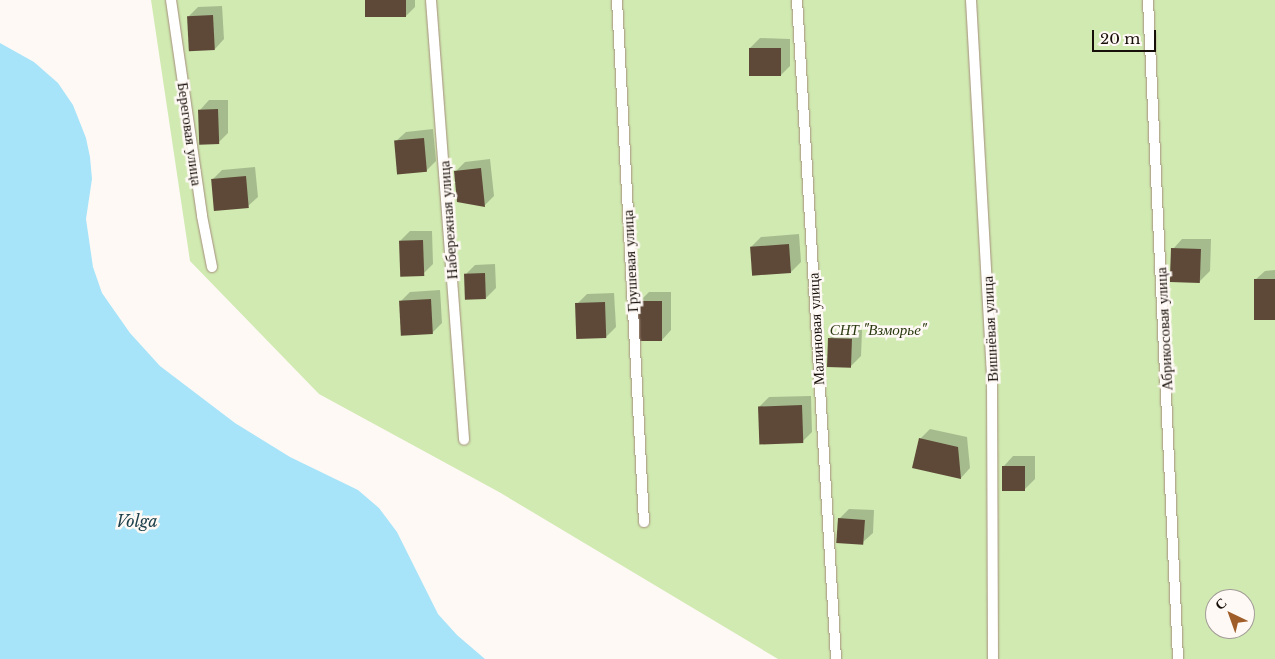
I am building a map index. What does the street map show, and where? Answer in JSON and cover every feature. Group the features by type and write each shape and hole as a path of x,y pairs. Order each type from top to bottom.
{"lane":[{"name":"Береговая улица","path":"171,0 202,216 212,267"},
{"name":"Набережная улица","path":"431,0 464,440"},
{"name":"Грушевая улица","path":"616,0 644,522"},
{"name":"Малиновая улица","path":"797,0 836,659"},
{"name":"Вишнёвая улица","path":"971,0 992,375 993,659"},
{"name":"Абрикосовая улица","path":"1148,0 1178,659"}],"green space":[{"name":"СНТ \"Взморье\"","path":"151,0 1275,0 1275,659 778,659 499,492 319,394 190,261"}],"water":[{"name":"Volga","path":"0,43 34,62 58,83 73,105 86,138 90,157 92,179 86,219 93,267 102,293 130,333 160,366 235,423 290,457 358,490 379,508 397,532 438,614 457,635 485,659 0,659"}],"building":[{"path":"365,0 406,0 406,17 365,17"},
{"path":"213,15 215,50 189,51 187,16"},
{"path":"749,48 781,48 781,76 749,76"},
{"path":"218,109 219,144 199,145 198,110"},
{"path":"424,138 427,172 397,174 394,141"},
{"path":"481,168 485,207 457,202 454,171"},
{"path":"246,176 249,208 214,211 211,179"},
{"path":"423,240 424,276 400,277 399,241"},
{"path":"789,244 791,273 752,276 750,247"},
{"path":"1171,248 1201,249 1200,283 1170,282"},
{"path":"485,273 486,299 465,300 464,274"},
{"path":"1254,279 1275,279 1275,320 1254,320"},
{"path":"431,299 433,334 401,336 399,301"},
{"path":"638,301 662,301 662,341 638,341"},
{"path":"605,302 606,338 576,339 575,303"},
{"path":"828,338 852,339 851,368 827,367"},
{"path":"802,405 803,443 759,445 758,407"},
{"path":"919,438 958,447 961,479 912,468"},
{"path":"1002,466 1025,466 1025,491 1002,491"},
{"path":"838,518 865,520 863,545 836,543"}]}
